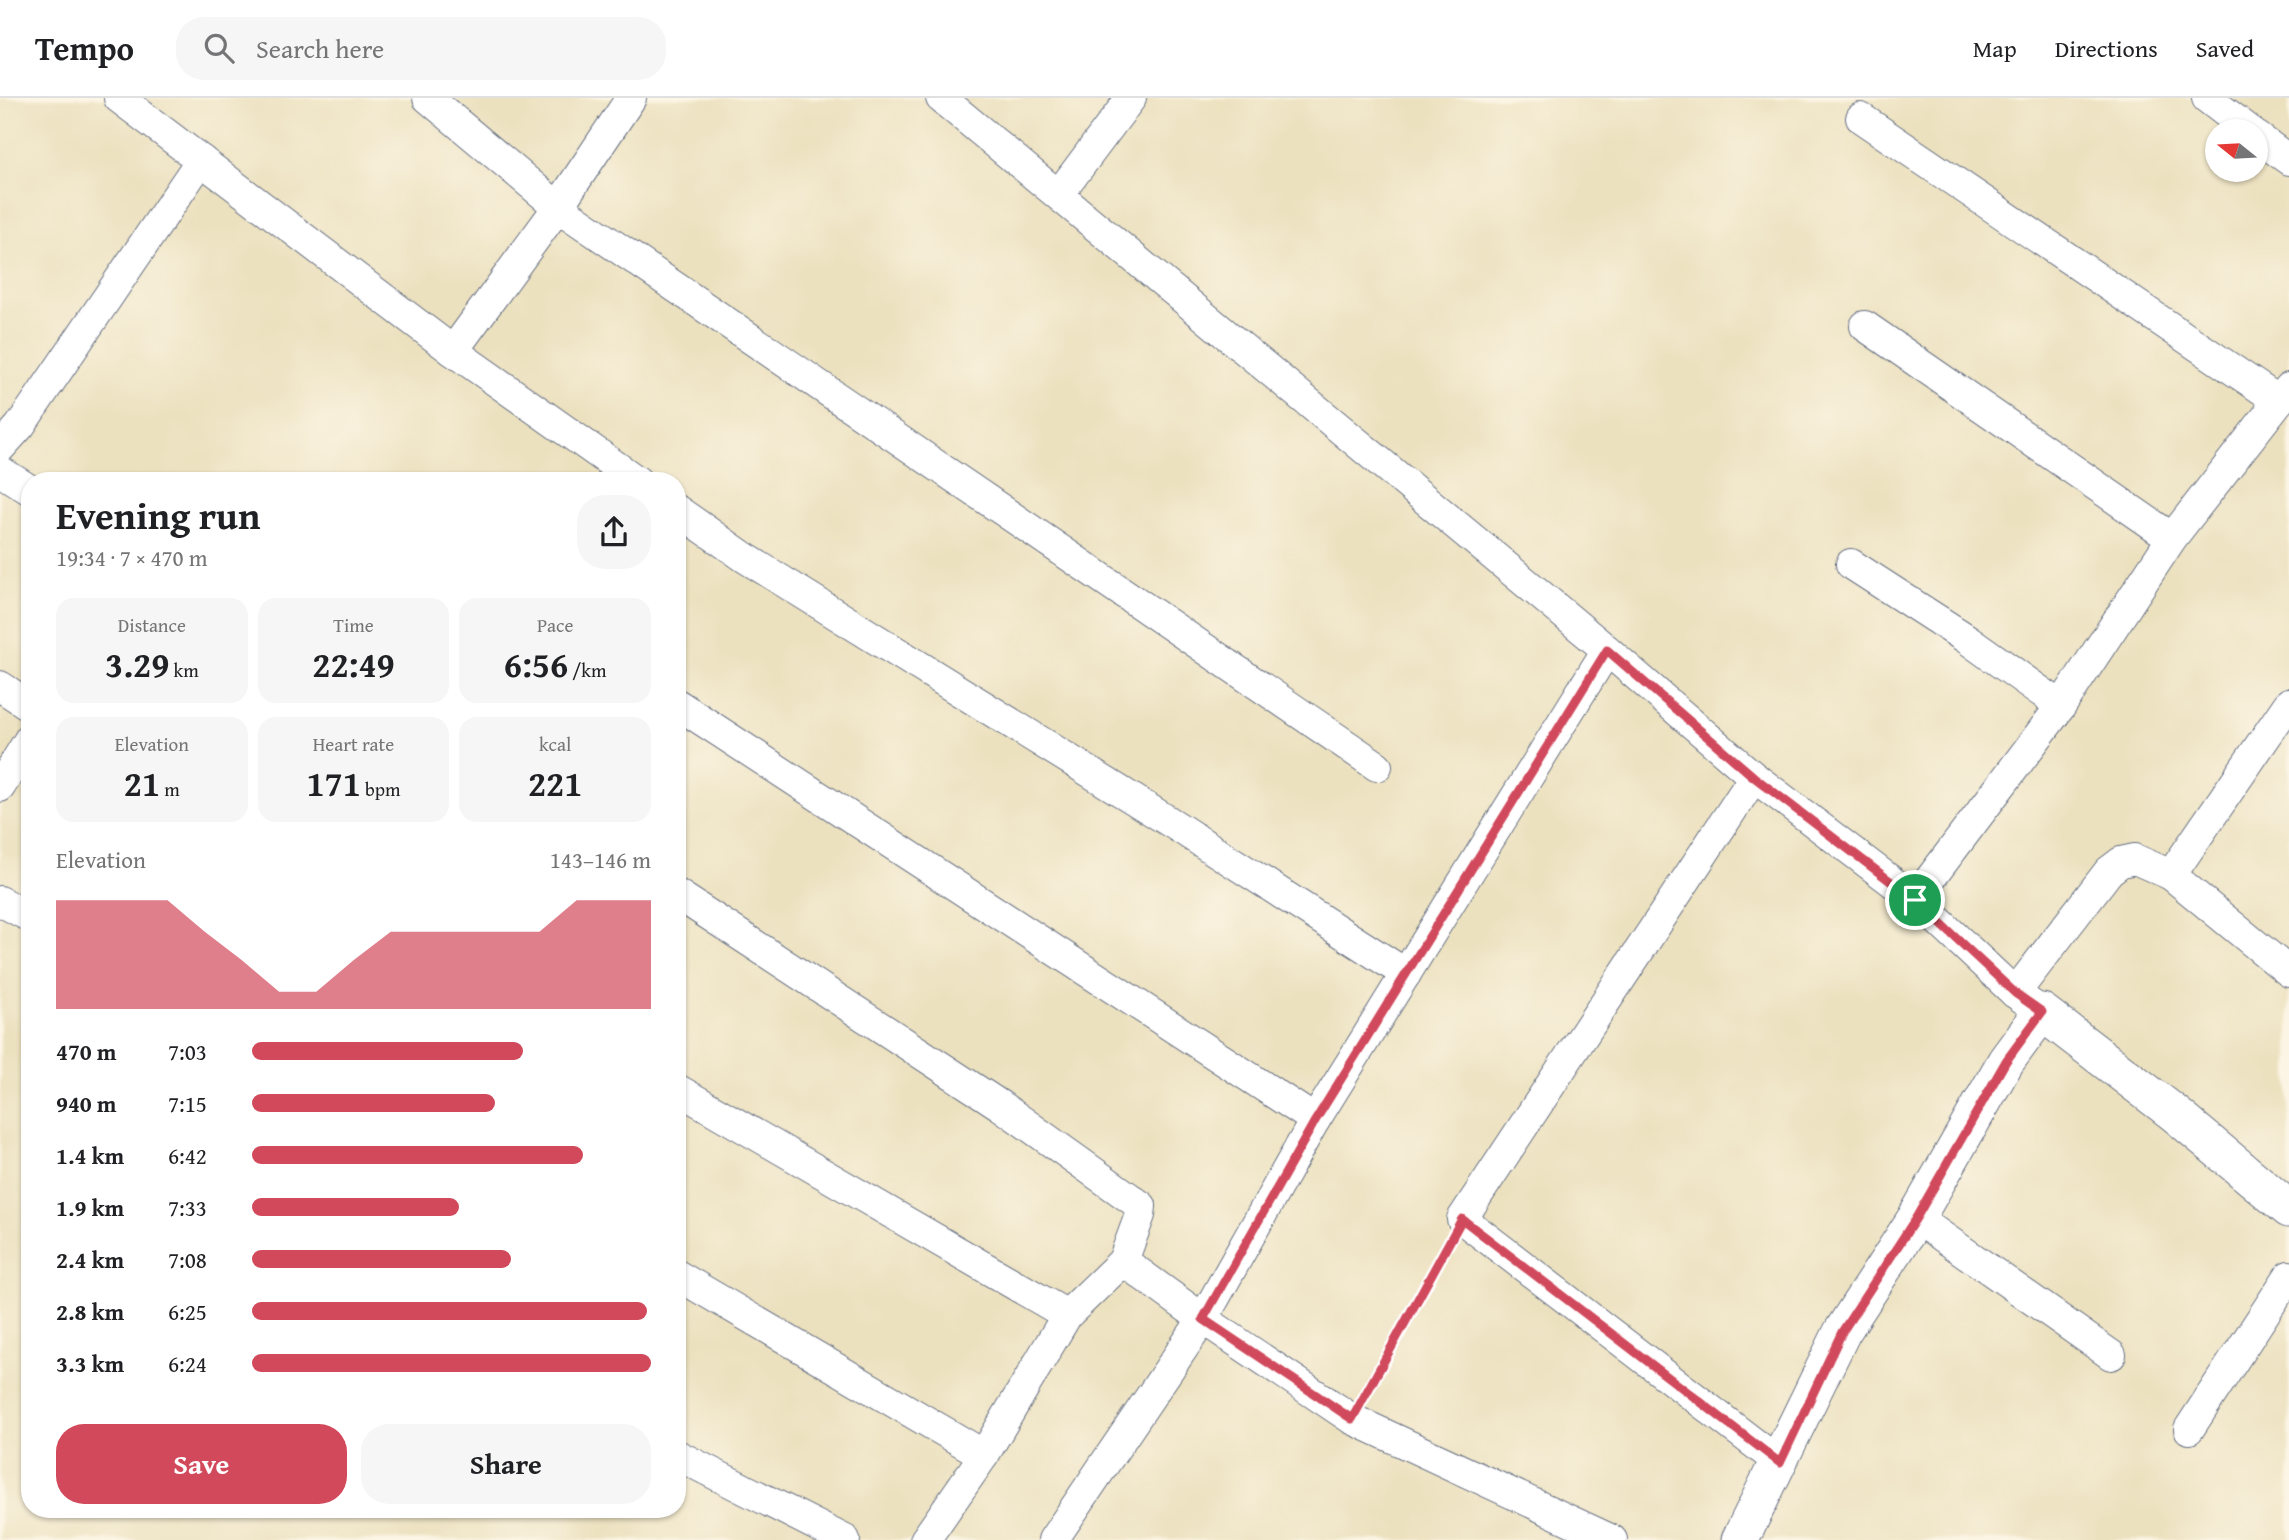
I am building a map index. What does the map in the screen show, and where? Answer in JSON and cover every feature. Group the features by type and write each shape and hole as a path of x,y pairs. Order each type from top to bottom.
{"street":[{"path":"119,98 453,351 623,472"},
{"path":"428,98 558,207 1377,766"},
{"path":"453,351 558,207 632,98"},
{"path":"941,98 1607,650 1754,777 1915,900 2029,1002 2174,1112 2289,1209"},
{"path":"1059,194 1131,98"},
{"path":"2207,98 2234,119"},
{"path":"1861,118 2284,394 2172,538 2062,706 1915,900"},
{"path":"2268,145 2289,160"},
{"path":"0,448 19,426 201,160"},
{"path":"1866,326 2172,538"},
{"path":"0,471 21,484"},
{"path":"686,516 744,557 1178,827 1406,974"},
{"path":"1851,564 1967,639 2062,706"},
{"path":"1053,1540 1203,1319 1315,1121 1607,650"},
{"path":"0,686 21,700"},
{"path":"2171,876 2289,703"},
{"path":"686,710 1315,1121"},
{"path":"0,787 21,753"},
{"path":"1754,777 1462,1219 1780,1463"},
{"path":"1740,1540 1842,1332 1916,1218 2006,1061 2029,1002 2109,871 2121,862 2135,859 2171,876 2289,972"},
{"path":"686,900 1000,1106 1141,1206 1140,1216 1123,1261 1067,1315 984,1455 925,1540"},
{"path":"0,901 21,912"},
{"path":"686,1094 1067,1315"},
{"path":"1916,1218 2111,1355"},
{"path":"1123,1261 1203,1319 1352,1419 1612,1540"},
{"path":"2189,1429 2289,1276"},
{"path":"686,1280 984,1455"},
{"path":"686,1460 845,1540"}],"path":[{"path":"1352,1419 1462,1219"}],"route":[{"path":"1607,650 1754,777 1915,900 2015,993 2042,1012 2006,1061 1916,1218 1842,1332 1780,1463 1462,1219 1352,1419 1203,1319 1315,1121 1607,650"}]}
